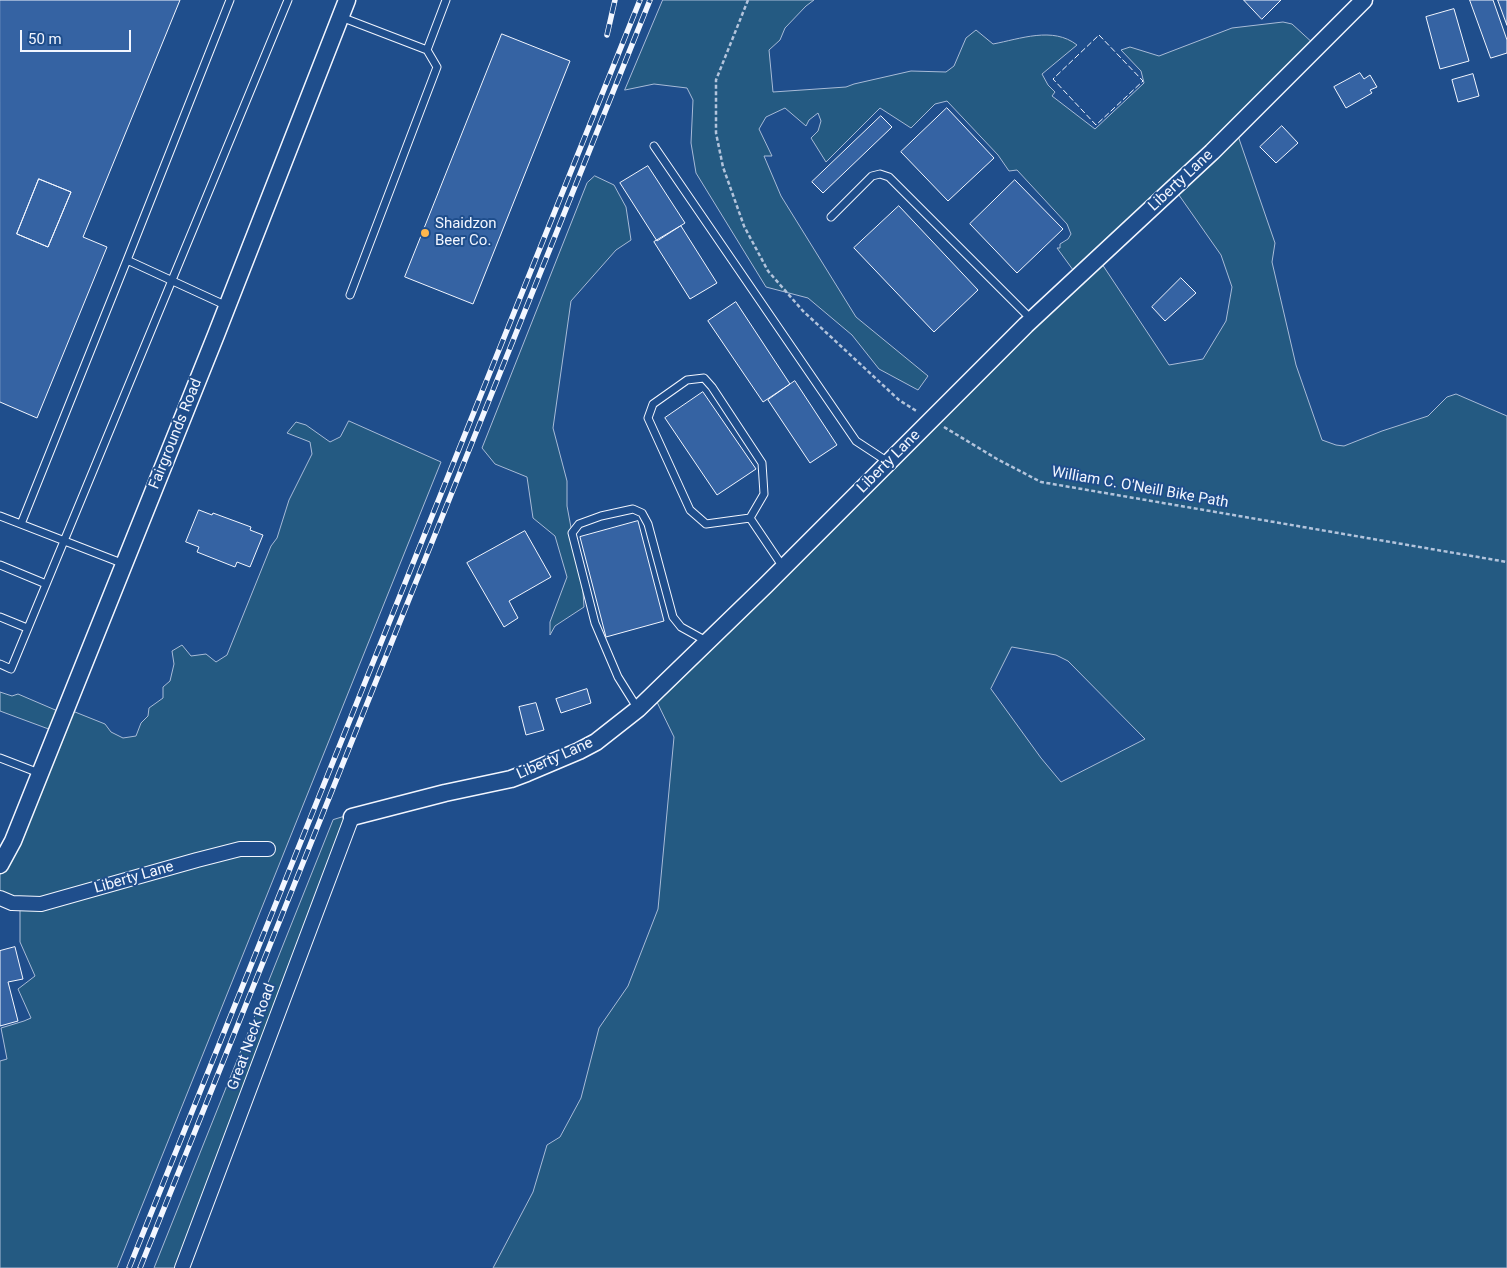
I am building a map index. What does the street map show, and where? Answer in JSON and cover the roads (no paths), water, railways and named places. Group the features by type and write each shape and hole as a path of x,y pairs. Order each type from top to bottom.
{"street":[{"name":"Fairgrounds Road","path":"0,865 13,841 40,774 347,0"},
{"name":"Liberty Lane","path":"352,818 445,793 511,779 527,773 596,742 638,709 784,567 1032,320 1212,152 1364,0"},
{"name":"Great Neck Road","path":"182,1268 352,818"},
{"name":"Liberty Lane","path":"0,898 12,903 41,904 240,849 268,849"}],"lane":[{"path":"20,524 230,0"},
{"path":"0,664 11,669 288,0"},
{"path":"427,50 446,0"},
{"path":"340,17 427,50 437,67 350,295"},
{"path":"654,146 856,441 888,462"},
{"path":"831,217 872,176 880,174 889,177 1032,320"},
{"path":"127,260 227,306"},
{"path":"704,378 712,387 762,463 764,494 750,518 706,524 690,510 648,418 653,404 687,380 704,378"},
{"path":"638,709 618,677 595,623 572,533 578,524 601,516 633,509 642,513 648,524 673,617 681,627 708,642"},
{"path":"0,516 124,564"},
{"path":"750,518 784,567"},
{"path":"0,565 46,584"},
{"path":"0,617 28,628"},
{"path":"0,758 40,774"}],"railway":[{"path":"607,35 615,0"},
{"path":"129,1268 640,0"},
{"path":"140,1268 650,0"}],"place":[{"name":"Shaidzon Beer Co.","path":"425,233"}]}
